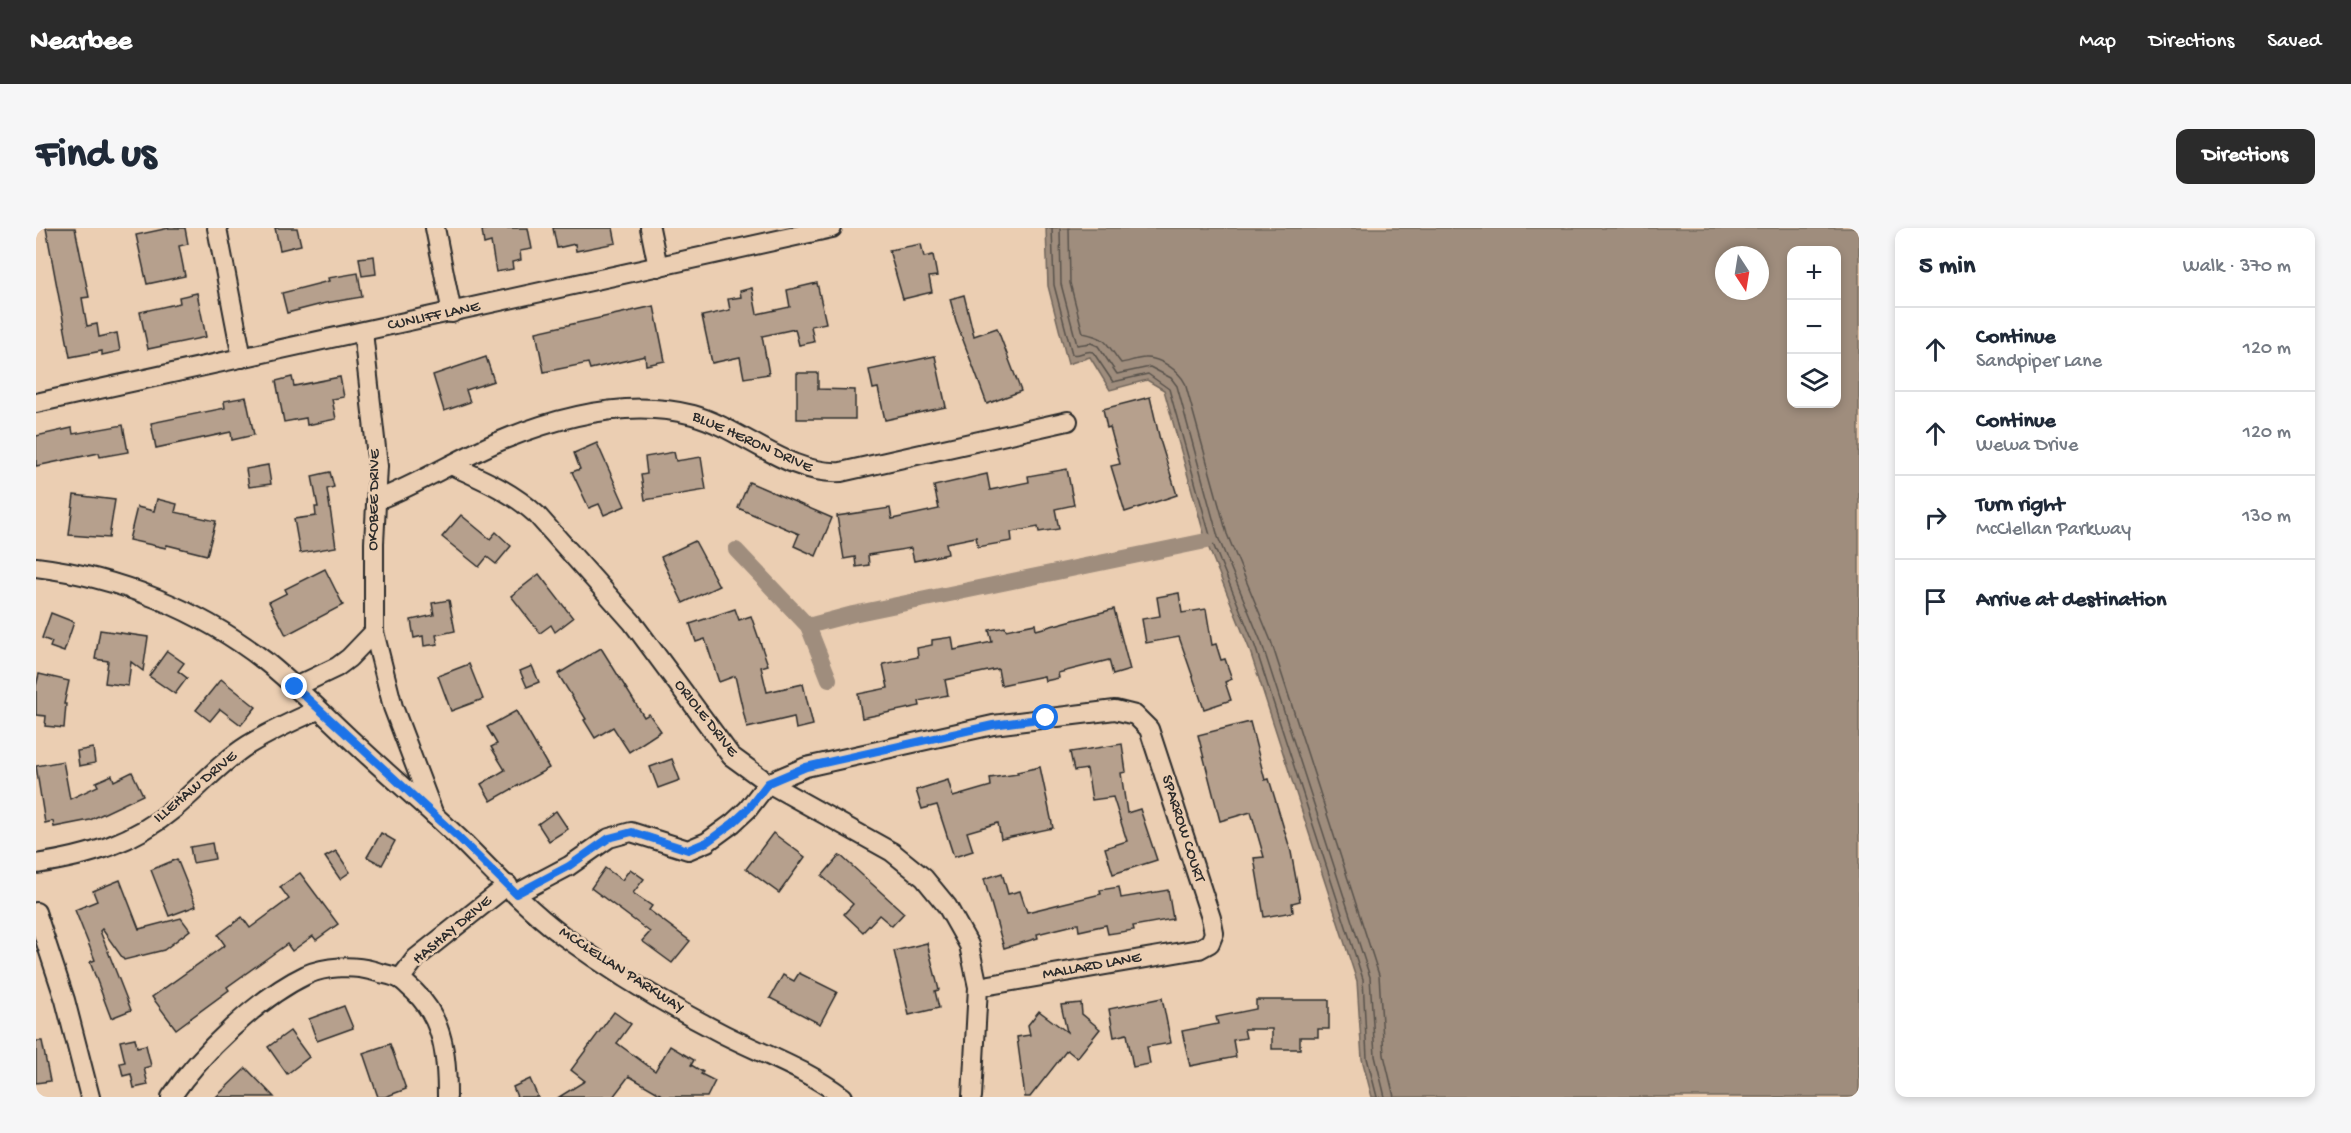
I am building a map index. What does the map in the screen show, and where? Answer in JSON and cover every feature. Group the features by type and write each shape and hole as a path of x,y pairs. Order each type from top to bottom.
{"street":[{"path":"217,228 243,358"},
{"path":"435,228 452,313"},
{"path":"650,228 658,267"},
{"name":"CUNLIFF LANE","path":"36,403 832,228"},
{"name":"OKOBEE DRIVE","path":"363,332 378,466 374,543 374,632 393,707 435,817"},
{"name":"BLUE HERON DRIVE","path":"377,500 504,439 545,425 626,409 678,412 695,416 718,424 789,460 825,473 841,472 1068,421"},
{"name":"ORIOLE DRIVE","path":"451,465 506,491 537,514 632,622 731,756 768,783 892,852 924,878 947,906 965,936 978,987 972,1097"},
{"name":"MCCLELLAN PARKWAY","path":"36,567 95,577 162,601 233,639 264,660 295,687 529,908 560,933 635,985 729,1037 792,1065 843,1097"},
{"path":"295,687 337,667 374,632"},
{"name":"ILLEHAW DRIVE","path":"36,864 102,851 134,836 173,809 219,767 247,746 274,730 318,710"},
{"name":"SPARROW COURT","path":"768,783 806,767 993,725 1115,710 1135,715 1149,729 1211,918 1214,933 1210,943 1205,946"},
{"name":"HASHAY DRIVE","path":"400,979 416,958 512,890 569,866 609,838 632,832 688,850 707,842 741,816 768,783"},
{"path":"36,912 65,999 90,1097"},
{"name":"MALLARD LANE","path":"978,987 1205,946"},
{"path":"171,1097 183,1080 228,1031 273,996 306,976 331,969 352,968 365,969 400,979 426,1003 439,1030 447,1068 447,1097"}],"water":[{"path":"1046,228 1859,228 1859,1097 1372,1097 1362,1059 1357,981 1249,648 1206,541 1164,390 1147,380 1110,390 1090,357 1068,364 1048,286"}],"building":[{"path":"46,228 75,228 89,297 82,298 87,326 97,324 99,337 117,333 120,351 102,355 102,351 70,357"},
{"path":"169,228 185,228 188,244 179,246 185,276 147,284 136,235"},
{"path":"275,228 297,228 301,245 280,250"},
{"path":"528,228 532,249 520,251 521,260 512,262 513,269 496,272 491,242 484,244 482,230"},
{"path":"553,228 613,228 616,243 576,251 575,244 557,248"},
{"path":"921,244 924,257 933,255 937,276 929,277 932,292 903,299 889,250"},
{"path":"374,256 376,274 362,276 359,258"},
{"path":"358,273 362,297 287,313 282,293 329,281 328,278"},
{"path":"817,283 826,323 811,326 814,342 799,345 795,329 762,336 769,374 744,378 740,357 712,363 702,316 730,310 728,299 741,297 740,291 752,288 757,314 790,307 787,290"},
{"path":"197,293 206,337 148,349 140,312 180,303 179,297"},
{"path":"964,295 974,336 997,328 1021,391 987,404 950,299"},
{"path":"654,306 665,361 646,365 645,356 590,369 588,363 544,372 536,332"},
{"path":"935,356 946,407 885,420 878,388 873,389 869,370"},
{"path":"486,357 494,381 466,390 470,402 444,411 433,375"},
{"path":"797,373 818,373 818,389 855,390 855,419 797,419"},
{"path":"292,377 294,386 340,377 344,397 332,399 336,419 307,425 306,418 284,422 276,381"},
{"path":"246,397 254,435 232,440 231,432 156,448 151,423 225,408 224,401"},
{"path":"1150,397 1177,495 1125,512 1111,466 1120,464 1103,409"},
{"path":"123,425 128,452 100,457 99,453 36,466 36,436 72,428 73,434"},
{"path":"597,443 625,506 604,515 599,504 589,508 572,472 580,469 574,453"},
{"path":"674,452 676,461 701,457 706,490 645,500 641,475 647,474 645,457"},
{"path":"268,465 271,484 249,487 246,469"},
{"path":"1067,469 1074,505 1055,509 1059,529 1039,532 1038,527 1011,532 1012,541 978,547 976,537 946,543 948,554 914,561 911,548 868,555 869,565 856,567 855,557 844,559 837,516 890,508 892,519 939,509 934,486 987,474 990,490 1029,482 1028,476"},
{"path":"330,472 334,487 327,489 336,547 300,553 294,519 316,516 315,507 318,507 312,476"},
{"path":"749,482 832,518 816,556 794,546 799,534 738,508"},
{"path":"74,495 115,500 109,538 69,535"},
{"path":"157,499 177,504 175,512 216,521 207,555 167,545 166,548 129,540 137,507 154,511"},
{"path":"461,515 490,539 496,532 511,546 496,564 487,557 479,567 442,537"},
{"path":"695,541 719,586 683,603 661,557"},
{"path":"325,569 343,605 286,635 269,602 287,593 285,589"},
{"path":"539,574 573,618 555,632 551,625 540,633 511,596"},
{"path":"1179,593 1182,613 1206,609 1212,645 1216,644 1221,660 1225,659 1232,679 1225,682 1231,700 1204,709 1179,637 1146,643 1142,619 1160,616 1157,597"},
{"path":"449,600 455,631 436,635 438,644 424,646 423,636 414,638 411,620 434,615 432,603"},
{"path":"735,609 739,620 751,616 768,665 761,667 767,692 803,684 813,725 796,729 794,717 747,728 735,676 719,682 705,639 696,642 690,624"},
{"path":"1114,609 1130,670 1113,675 1109,660 1058,673 1059,678 1045,681 1044,676 1001,685 998,669 945,680 948,695 919,701 920,706 862,718 858,694 888,688 883,664 918,657 917,648 932,645 932,640 952,637 954,650 992,642 989,630 1005,627 1006,630 1035,624 1036,630"},
{"path":"51,613 74,622 64,652 50,647 52,642 42,638"},
{"path":"100,630 148,637 143,671 131,662 128,686 105,683 108,661 95,659"},
{"path":"601,648 644,717 649,714 661,731 629,752 613,727 595,738 558,674"},
{"path":"167,651 184,663 178,671 187,678 175,694 149,676"},
{"path":"469,664 483,699 451,711 438,676"},
{"path":"532,666 539,682 527,687 520,671"},
{"path":"39,674 69,681 64,704 66,704 64,728 45,726 46,716 36,715 36,686"},
{"path":"221,679 256,707 241,725 220,709 210,721 196,710"},
{"path":"516,711 549,768 491,801 481,784 505,770 491,747 497,744 487,727"},
{"path":"1250,722 1265,780 1269,779 1291,852 1300,901 1292,903 1293,912 1264,917 1254,858 1264,857 1251,812 1220,821 1198,735"},
{"path":"1122,744 1126,772 1121,773 1127,813 1140,809 1157,860 1113,874 1105,848 1127,841 1113,797 1092,800 1087,769 1074,771 1070,752"},
{"path":"93,748 95,763 79,766 77,751"},
{"path":"672,759 680,780 658,788 650,767"},
{"path":"63,761 70,799 98,786 96,782 112,775 114,781 132,772 143,795 90,820 54,827 53,821 45,823 36,766"},
{"path":"1040,767 1053,828 1001,839 998,823 967,832 973,851 954,857 937,805 922,809 916,790 948,780 953,797 991,786 990,778 1018,774 1017,772"},
{"path":"556,811 568,829 549,841 538,824"},
{"path":"381,833 395,841 382,865 367,857"},
{"path":"773,833 805,857 779,893 746,869"},
{"path":"212,843 215,859 193,863 190,847"},
{"path":"336,851 350,872 340,879 325,857"},
{"path":"840,855 904,913 892,926 879,915 863,932 844,914 853,904 822,876"},
{"path":"177,859 196,906 169,916 151,870"},
{"path":"605,868 622,880 630,869 644,879 633,893 652,906 649,910 690,941 672,963 642,941 650,932 591,888"},
{"path":"300,873 338,924 316,940 313,936 292,951 287,944 227,987 229,990 176,1029 152,997 225,945 218,935 242,917 250,928 289,899 280,887"},
{"path":"1002,873 1008,894 1020,891 1027,912 1101,894 1100,890 1119,887 1121,898 1168,890 1173,919 1133,926 1134,930 1108,934 1106,925 1079,931 1078,924 1037,934 1038,938 1004,948 984,879"},
{"path":"120,880 139,929 181,918 190,930 164,950 124,960 102,929 100,931 131,1010 111,1018 90,962 95,960 75,910 97,901 93,891"},
{"path":"927,943 939,990 935,991 939,1008 909,1015 894,951"},
{"path":"799,973 837,992 820,1024 770,998 783,975 794,981"},
{"path":"1162,998 1171,1043 1147,1047 1150,1064 1133,1067 1127,1034 1114,1037 1109,1009"},
{"path":"1256,1000 1329,1000 1329,1029 1318,1029 1318,1037 1300,1037 1300,1049 1272,1049 1272,1029 1244,1029 1246,1038 1233,1040 1236,1057 1190,1066 1182,1031 1218,1024 1216,1017 1256,1009"},
{"path":"1081,1003 1082,1014 1100,1029 1077,1058 1067,1050 1030,1097 1025,1097 1017,1037 1030,1035 1028,1025 1039,1011 1067,1032 1061,1005"},
{"path":"344,1006 353,1028 317,1041 309,1019"},
{"path":"614,1012 631,1024 617,1043 655,1071 670,1046 694,1060 691,1065 703,1072 701,1074 715,1081 707,1097 665,1097 629,1076 613,1097 559,1097 585,1081 571,1070"},
{"path":"290,1031 309,1057 287,1074 268,1047"},
{"path":"135,1038 137,1047 146,1045 151,1066 144,1068 148,1085 134,1088 131,1074 123,1076 120,1063 125,1062 120,1041"},
{"path":"36,1041 42,1041 50,1081 36,1083"},
{"path":"390,1044 406,1089 385,1097 378,1097 363,1053"},
{"path":"246,1068 274,1097 216,1097"},
{"path":"530,1079 538,1097 517,1097 513,1087"}],"waterway":[{"path":"808,626 853,614 1206,541"},
{"path":"736,550 808,626 829,679"}],"route":[{"path":"295,687 458,837 516,894 569,866 609,838 632,832 688,850 707,842 720,834 748,809 768,783 806,767 993,725 1046,718"}]}
